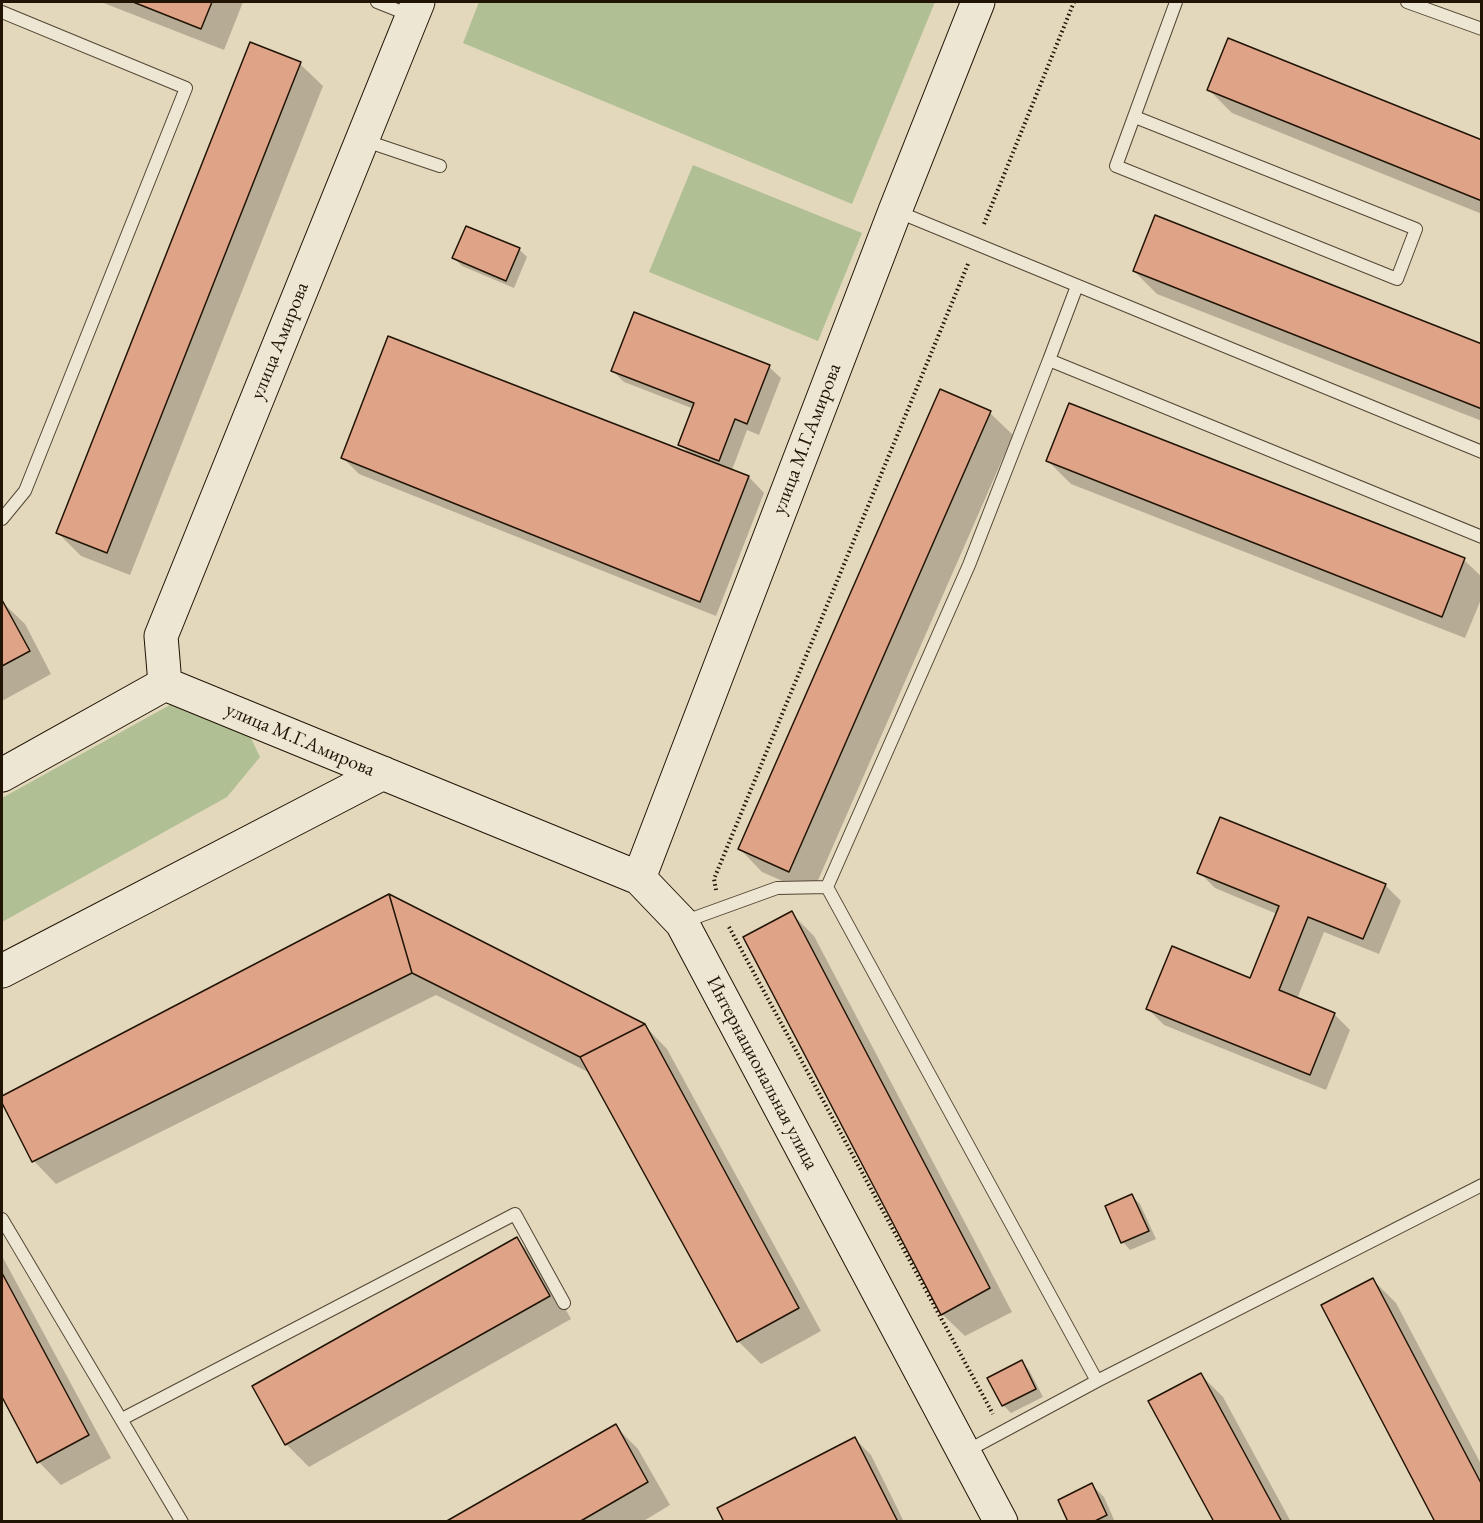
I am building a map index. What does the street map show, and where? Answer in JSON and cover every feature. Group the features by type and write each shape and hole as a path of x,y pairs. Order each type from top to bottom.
{"street":[{"name":"улица М.Г.Амирова","path":"639,878 894,210 978,2"},
{"name":"улица Амирова","path":"165,684 161,636 415,9"},
{"name":"улица М.Г.Амирова","path":"165,684 383,773"},
{"path":"2,775 165,684"},
{"name":"улица М.Г.Амирова","path":"2,971 383,773"},
{"name":"Интернациональная улица","path":"383,773 639,878 682,923 1001,1521"}],"lane":[{"path":"377,2 415,9"},
{"path":"1135,117 1416,229 1397,279 1116,166 1176,2"},
{"path":"1407,2 1482,29"},
{"path":"2,12 186,88 25,491 2,519"},
{"path":"362,140 440,166"},
{"path":"894,210 1482,452"},
{"path":"827,887 969,565 1077,286"},
{"path":"1049,360 1482,537"},
{"path":"682,923 777,888 827,887"},
{"path":"827,887 1097,1381"},
{"path":"964,1452 1097,1381 1482,1185"},
{"path":"122,1419 514,1214 564,1303"},
{"path":"2,1219 182,1521"}],"green space":[{"path":"479,2 935,2 852,204 463,43"},
{"path":"693,165 862,233 818,341 649,272"},
{"path":"177,701 239,713 260,757 227,797 2,922 2,798"}],"building":[{"path":"133,2 212,2 201,29"},
{"path":"1228,38 1482,140 1482,201 1207,90"},
{"path":"250,42 301,62 107,553 56,533"},
{"path":"1155,215 1482,344 1482,409 1133,271"},
{"path":"466,226 520,248 506,281 452,258"},
{"path":"634,312 770,365 747,424 735,419 719,461 678,445 694,403 611,371"},
{"path":"388,336 749,476 700,602 341,458"},
{"path":"940,389 991,411 789,872 738,849"},
{"path":"1069,403 1465,558 1442,617 1046,461"},
{"path":"2,600 30,651 2,666"},
{"path":"1220,817 1386,884 1363,939 1308,917 1279,990 1335,1013 1310,1075 1146,1009 1172,946 1250,978 1279,906 1197,873"},
{"path":"389,894 412,973 32,1162 2,1103 2,1096"},
{"path":"389,894 645,1024 580,1057 412,973"},
{"path":"792,911 990,1288 941,1315 743,937"},
{"path":"645,1024 799,1308 737,1342 580,1057"},
{"path":"1132,1194 1149,1231 1121,1243 1105,1206"},
{"path":"517,1237 550,1296 285,1445 252,1386"},
{"path":"2,1273 89,1435 37,1463 2,1397"},
{"path":"1373,1278 1482,1485 1482,1522 1435,1522 1321,1305"},
{"path":"1022,1360 1036,1389 1002,1406 987,1378"},
{"path":"1201,1373 1282,1522 1214,1522 1148,1401"},
{"path":"616,1424 648,1482 579,1522 445,1522"},
{"path":"855,1437 898,1522 724,1522 717,1508"},
{"path":"1092,1483 1107,1515 1093,1522 1068,1522 1058,1500"}]}
